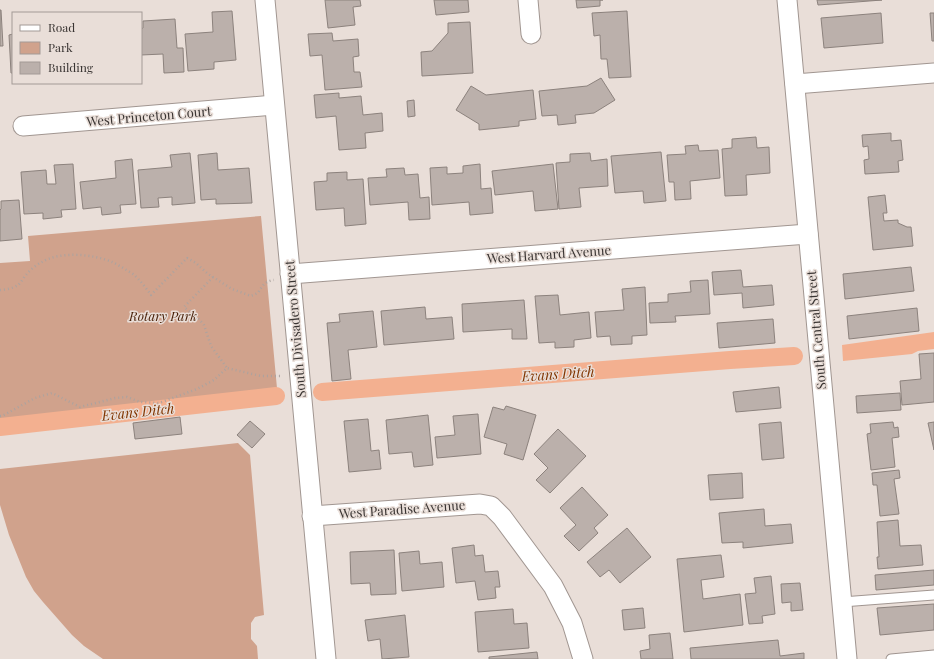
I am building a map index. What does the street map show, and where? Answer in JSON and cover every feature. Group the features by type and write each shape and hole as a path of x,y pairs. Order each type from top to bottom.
{"street":[{"name":"South Divisadero Street","path":"265,0 326,659"},
{"path":"528,0 531,34"},
{"name":"South Central Street","path":"787,0 847,659"},
{"path":"794,84 934,73"},
{"name":"West Princeton Court","path":"23,126 274,105"},
{"name":"West Harvard Avenue","path":"290,276 808,234"},
{"name":"West Paradise Avenue","path":"312,516 480,504 491,506 502,516 553,586 572,623 583,659"}],"lane":[{"path":"842,602 934,595"},
{"path":"891,659 934,655"}],"path":[{"path":"0,290 18,286 32,269 44,261 66,254 82,255 111,262 134,275 145,286 151,295 187,258 232,289 251,296 258,293 263,284 270,280 290,276"},
{"path":"213,277 184,308 199,319 204,325 211,346 227,368 270,376 299,374"},
{"path":"0,416 35,398 52,393 80,407 115,398 127,397 140,402 159,403 197,389 214,380 227,368"}],"green space":[{"name":"Rotary Park","path":"261,216 278,399 0,423 0,263 30,261 28,236"},
{"path":"238,443 250,455 264,615 255,617 251,623 251,639 257,646 258,659 103,659 84,646 72,635 43,602 34,591 26,577 9,535 0,505 0,469"}],"shaded area":[{"path":"934,332 934,349 918,351 912,354 843,361 842,345"}],"building":[{"path":"325,0 360,0 361,6 353,7 355,25 328,28"},
{"path":"434,0 468,0 469,12 436,15"},
{"path":"576,0 600,0 600,6 577,8"},
{"path":"817,0 882,0 818,5"},
{"path":"1,10 3,46 0,46"},
{"path":"232,11 236,60 214,62 214,69 188,71 185,34 213,32 212,12"},
{"path":"627,11 631,77 609,78 607,59 601,59 600,35 594,36 592,13"},
{"path":"881,13 883,43 824,48 821,18"},
{"path":"930,13 934,13 934,41 932,41"},
{"path":"175,19 177,48 183,48 184,72 164,73 163,54 142,55 143,21"},
{"path":"470,22 473,73 422,76 421,52 432,51 448,33 448,23"},
{"path":"332,33 333,41 358,39 359,56 353,57 354,72 360,72 362,87 325,90 322,55 310,56 308,34"},
{"path":"12,34 12,73 11,73 9,35"},
{"path":"601,78 615,100 594,113 575,115 576,123 558,125 557,115 542,116 539,91 587,86"},
{"path":"471,86 486,95 533,90 536,119 519,121 519,126 479,130 479,124 456,110"},
{"path":"339,93 339,98 361,96 363,115 382,113 383,131 365,133 366,148 339,150 336,116 316,118 314,95"},
{"path":"414,100 415,116 408,117 407,101"},
{"path":"891,133 891,141 901,140 903,160 898,161 899,172 865,174 864,160 869,159 868,146 863,147 862,135"},
{"path":"756,137 757,148 769,147 770,173 746,175 747,195 725,196 722,149 732,148 732,139"},
{"path":"698,145 699,151 718,150 720,178 690,181 691,199 675,200 674,182 669,182 667,155 686,154 685,146"},
{"path":"661,152 666,201 644,203 643,191 615,193 611,156"},
{"path":"190,153 195,203 172,205 172,197 158,198 159,207 141,208 138,170 172,167 170,155"},
{"path":"217,153 218,170 249,168 252,203 216,204 216,199 201,200 198,155"},
{"path":"590,153 591,161 607,159 608,186 579,188 581,207 559,209 556,163 570,162 570,154"},
{"path":"132,159 136,204 120,205 121,213 102,215 101,207 83,209 80,182 116,178 115,161"},
{"path":"73,164 76,209 61,210 62,217 43,219 43,213 24,214 21,172 46,170 47,184 56,184 54,165"},
{"path":"480,164 481,189 491,188 493,213 470,215 469,202 432,205 430,168 447,167 447,174 463,173 463,166"},
{"path":"553,164 558,209 535,211 533,191 495,195 492,171"},
{"path":"404,168 405,175 418,174 420,198 429,197 430,219 409,220 408,202 370,205 368,178 387,177 386,169"},
{"path":"347,172 347,180 363,179 366,224 345,226 344,208 316,210 314,182 327,181 327,173"},
{"path":"885,195 887,213 883,213 884,221 898,220 898,223 911,227 913,246 873,250 868,197"},
{"path":"19,200 22,239 0,241 1,201"},
{"path":"911,267 914,291 845,299 843,274"},
{"path":"741,270 743,287 772,285 774,305 743,308 742,293 714,295 712,272"},
{"path":"708,280 710,314 675,316 676,322 650,323 649,303 668,302 668,294 691,292 690,281"},
{"path":"645,287 647,335 632,336 632,344 611,345 610,336 597,337 595,312 624,310 622,289"},
{"path":"558,295 560,315 589,312 591,338 574,340 574,347 555,348 555,342 539,343 535,296"},
{"path":"524,300 527,339 512,339 512,329 463,332 462,304"},
{"path":"425,307 426,319 452,317 454,339 384,345 381,311"},
{"path":"917,308 919,331 849,339 847,316"},
{"path":"373,311 377,347 348,350 351,379 332,381 327,323 340,322 339,314"},
{"path":"773,319 775,343 719,348 717,323"},
{"path":"934,353 934,402 902,405 900,381 921,379 919,354"},
{"path":"779,387 781,408 736,412 733,392"},
{"path":"900,393 901,410 857,413 856,396"},
{"path":"506,406 536,415 523,460 504,454 507,444 484,437 493,407 504,410"},
{"path":"478,414 481,454 437,458 435,437 455,435 453,416"},
{"path":"428,415 433,465 414,467 412,452 389,454 386,420"},
{"path":"180,417 182,434 135,439 133,423"},
{"path":"368,419 371,451 379,450 381,469 349,472 344,421"},
{"path":"250,421 265,434 252,448 237,435"},
{"path":"781,422 784,458 762,460 759,424"},
{"path":"893,422 894,428 898,427 899,437 892,438 895,467 871,470 867,434 871,433 870,424"},
{"path":"934,422 934,450 928,423"},
{"path":"558,429 586,456 550,493 536,480 548,468 534,454"},
{"path":"899,470 900,478 894,479 899,514 880,516 877,485 873,485 872,473"},
{"path":"742,473 743,498 710,500 708,475"},
{"path":"582,487 608,515 594,528 598,533 579,551 564,536 576,525 560,508"},
{"path":"764,509 765,526 791,524 793,543 743,548 743,542 722,543 719,513"},
{"path":"898,520 900,546 921,545 923,565 878,569 877,557 879,557 877,522"},
{"path":"627,528 651,557 620,583 609,570 600,577 587,562"},
{"path":"474,545 475,556 483,555 485,572 498,571 500,587 495,587 496,598 478,600 475,581 456,583 452,548"},
{"path":"394,550 396,594 371,595 370,583 351,584 350,552"},
{"path":"419,551 420,564 442,562 444,587 402,591 399,553"},
{"path":"721,555 724,577 701,580 703,599 740,594 743,625 684,632 677,559"},
{"path":"934,570 934,585 876,590 875,575"},
{"path":"771,576 775,614 762,616 763,623 749,624 745,594 756,593 754,578"},
{"path":"800,583 803,610 791,611 791,602 782,603 781,584"},
{"path":"934,604 934,630 880,635 877,608"},
{"path":"643,608 645,628 624,630 622,610"},
{"path":"513,609 514,624 527,623 529,648 478,652 475,612"},
{"path":"405,615 409,657 382,659 380,639 368,641 365,620"},
{"path":"670,633 673,659 641,659 640,651 650,649 649,635"},
{"path":"778,640 780,656 804,653 804,659 691,659 690,648"},
{"path":"537,652 538,659 489,659 489,657"}],"waterway":[{"name":"Evans Ditch","path":"322,392 794,356"},
{"name":"Evans Ditch","path":"0,427 276,396"}]}
